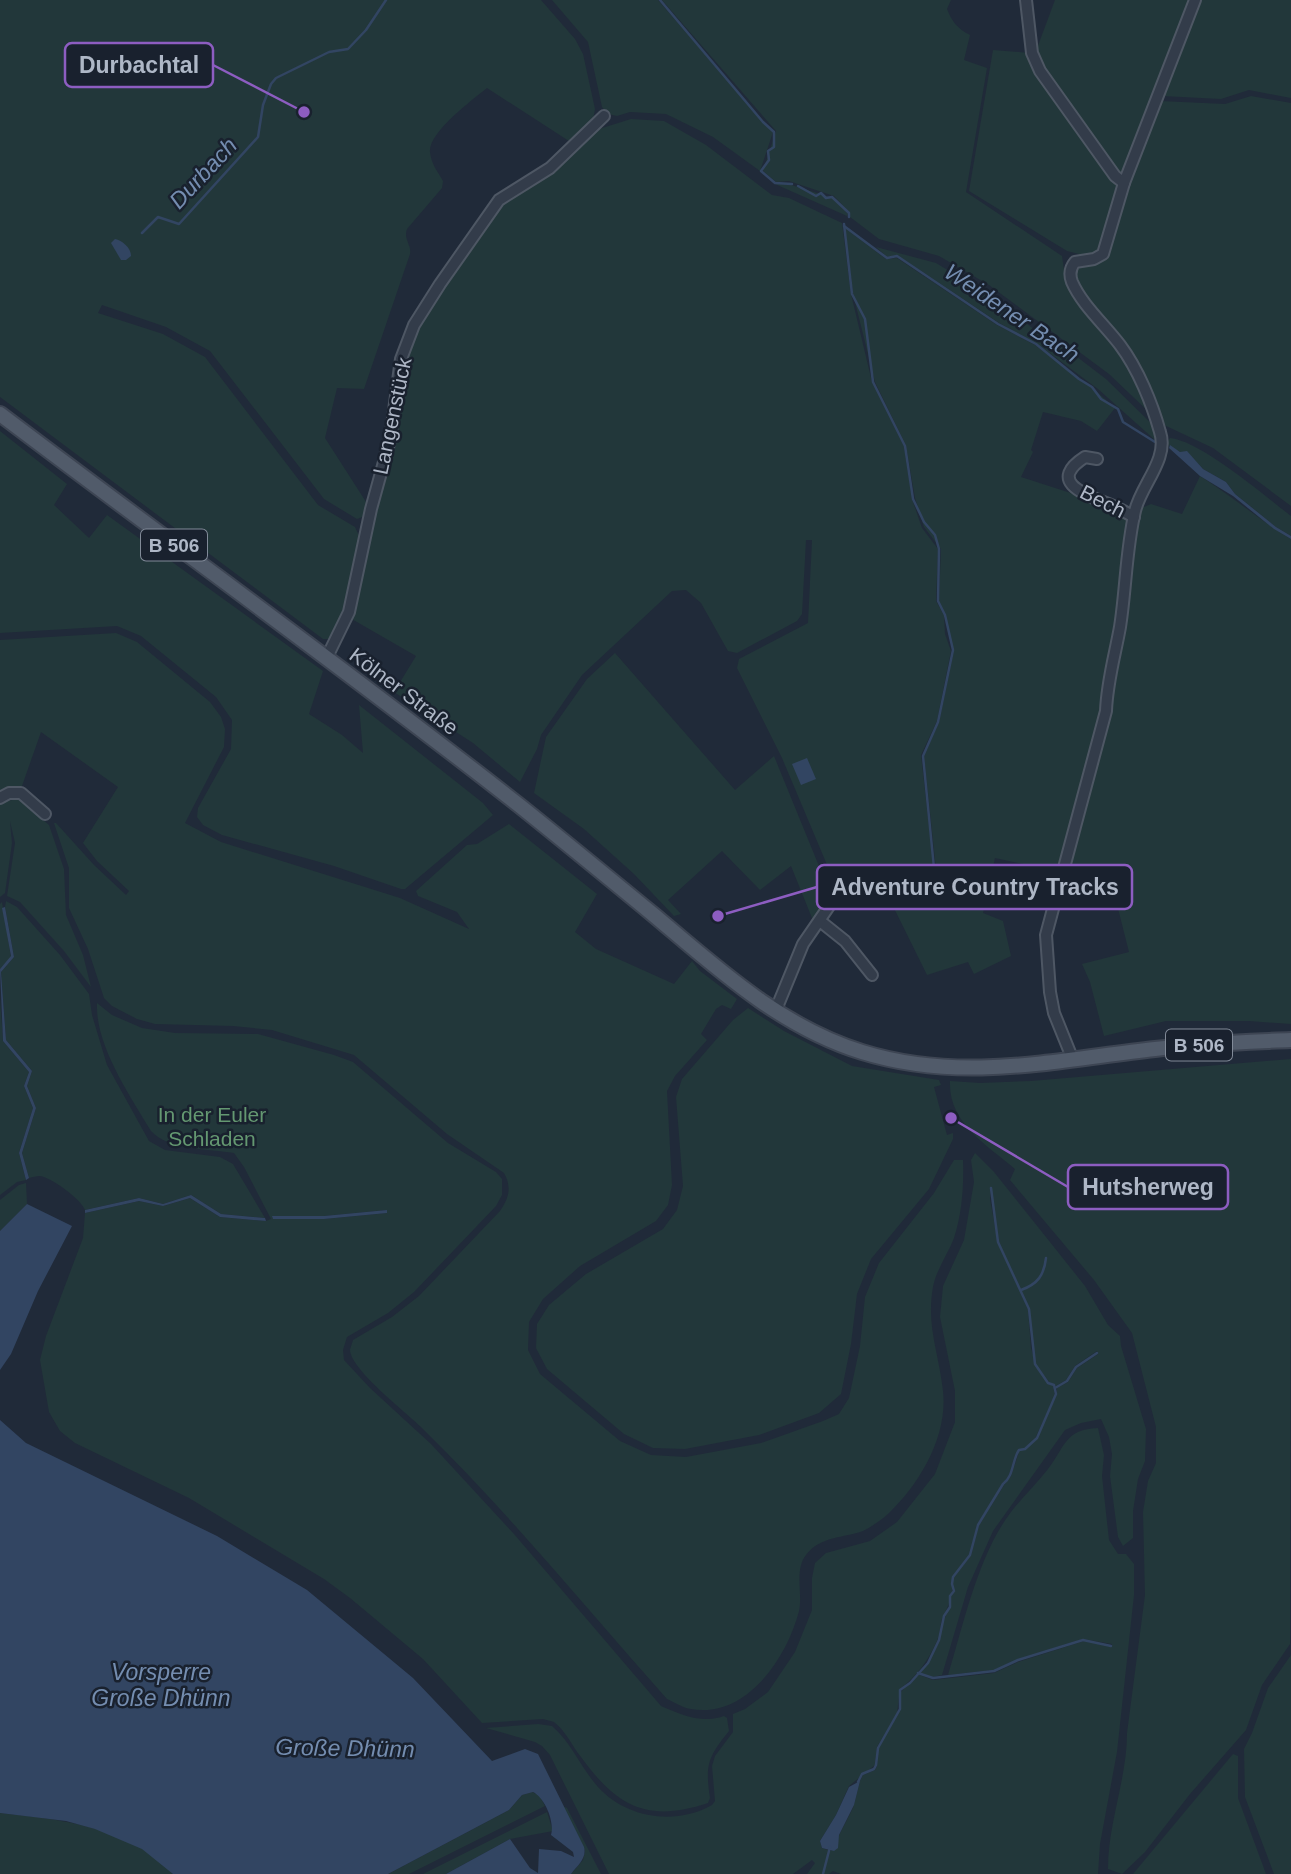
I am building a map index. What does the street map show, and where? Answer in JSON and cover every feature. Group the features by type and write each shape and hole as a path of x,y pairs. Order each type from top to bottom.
{"main road":[{"name":"Kölner Straße","path":"0,414 518,805 747,993 775,1012 861,1052 948,1068 1002,1069 1157,1048 1228,1042 1291,1041"}],"street":[{"path":"1026,0 1032,53 1040,71 1115,176 1124,183 1195,0"},
{"name":"Langenstück","path":"326,659 349,612 371,509 390,440 401,359 414,325 499,200 550,168 604,116"},
{"name":"Bech","path":"1097,459 1085,457 1075,463 1070,475 1072,485 1081,493 1134,517 1139,497 1159,456 1161,434 1127,356 1080,295 1070,277 1071,267 1075,262 1094,259 1105,250 1124,183"},
{"path":"1073,1060 1054,1013 1046,935 1106,711 1107,685 1119,628 1134,517"},
{"path":"0,797 9,793 21,793 45,814"},
{"path":"775,1012 803,944 836,896 832,888"},
{"path":"820,921 845,941 872,975"}],"green space":[{"path":"0,0 541,0 575,39 583,54 595,109 593,120 572,143 487,88 452,117 431,144 431,156 443,181 442,188 407,229 410,254 364,389 337,388 325,438 368,505 365,516 357,519 324,499 210,351 166,327 102,305 98,313 163,334 205,357 318,505 355,527 360,538 344,610 329,639 323,639 0,397"},
{"path":"552,0 658,0 773,132 760,171 713,137 666,114 608,114 602,107 588,42"},
{"path":"662,0 951,0 947,9 951,18 959,28 970,35 964,60 987,68 966,192 1062,256 1066,283 1130,369 1150,413 1109,374 989,285 939,256 879,239 850,217 850,213 834,196 789,181 776,182 763,171 776,131"},
{"path":"1055,0 1192,0 1122,175 1115,172 1045,72 1036,51"},
{"path":"1200,0 1291,0 1291,98 1249,90 1221,99 1162,96"},
{"path":"993,50 1030,53 1115,181 1118,187 1099,253 1087,256 1067,251 969,191"},
{"path":"1251,96 1291,103 1291,506 1213,448 1164,425 1134,356 1098,311 1075,272 1082,265 1101,262 1107,257 1116,213 1160,101 1225,104"},
{"path":"631,119 664,121 706,145 772,195 789,198 842,223 851,294 872,382 904,446 912,499 922,528 938,549 936,601 944,615 945,634 951,651 937,721 921,755 934,871 936,869 924,756 939,722 954,650 946,615 939,601 941,549 924,527 915,498 906,446 875,382 853,294 845,228 886,259 897,258 997,325 1035,345 1115,408 1097,431 1081,421 1043,412 1031,450 1033,452 1021,477 1108,505 1129,518 1104,710 1060,872 995,858 983,913 1003,921 1011,956 974,974 968,962 927,975 890,900 842,893 833,879 782,758 737,668 739,659 808,623 812,540 806,540 802,614 797,621 737,653 728,651 701,603 686,590 672,591 582,675 541,735 520,782 473,743 394,692 416,656 350,618 405,360 418,327 501,202 553,170 599,129"},
{"path":"775,184 788,184 833,198 848,214 847,216"},
{"path":"876,247 936,263 984,292 1106,379 1157,429 1160,441 1155,440 1098,389 1036,343 999,323 897,255 887,257"},
{"path":"0,431 67,484 54,505 89,538 107,515 323,671 309,714 342,735 363,753 359,705 483,803 493,815 405,889 222,835 203,825 197,817 198,808 231,749 232,720 216,697 141,636 117,626 0,633"},
{"path":"1170,438 1183,441 1215,459 1291,516 1291,536 1235,494 1226,482 1203,469 1187,452 1180,452 1166,444"},
{"path":"1200,476 1291,539 1291,1024 1166,1021 1104,1036 1090,982 1082,964 1129,952 1107,865 1065,867 1096,757 1137,510 1151,504 1182,514"},
{"path":"116,633 137,642 210,702 221,717 225,729 224,747 185,823 221,842 400,898 469,929 457,912 418,896 416,891 467,845 477,844 509,824 597,894 575,932 596,949 674,984 692,961 700,971 737,999 731,1009 722,1005 716,1009 701,1034 707,1040 675,1076 667,1091 672,1185 668,1205 656,1221 580,1266 543,1299 529,1322 528,1350 540,1374 620,1441 651,1455 686,1457 761,1443 839,1414 849,1398 860,1346 865,1297 879,1263 934,1193 954,1160 963,1160 959,1219 954,1238 939,1268 931,1301 943,1408 941,1425 930,1458 911,1488 877,1523 863,1531 818,1544 806,1555 800,1568 799,1611 785,1648 761,1681 746,1695 729,1705 711,1710 688,1708 667,1699 485,1493 421,1427 369,1379 353,1358 350,1350 353,1340 392,1317 419,1296 500,1211 508,1192 504,1173 447,1134 354,1055 272,1030 155,1024 137,1019 112,1006 104,998 88,949 69,908 69,868 54,823 126,895 129,891 97,861 83,843 118,787 41,732 22,786 10,786 0,792 0,640"},
{"path":"615,653 735,790 774,756 830,893 829,903 814,923 791,866 760,890 722,851 668,900 681,914 674,916 634,874 584,829 534,793 546,737 587,679"},
{"path":"19,799 49,825 64,869 66,915 83,955 91,987 64,951 20,902 7,896 15,843 10,821 12,843 5,893 0,897 0,802"},
{"path":"6,901 17,907 60,955 89,994 92,1015 107,1065 149,1141 165,1150 220,1157 233,1164 265,1218 221,1214 191,1195 163,1204 139,1198 85,1210 72,1195 52,1181 40,1176 29,1178 22,1153 36,1108 27,1086 32,1071 6,1040 1,972 14,957"},
{"path":"2,902 11,957 0,969 0,904"},
{"path":"0,998 3,1041 29,1072 24,1086 33,1108 19,1153 26,1180 17,1182 0,1195"},
{"name":"In der Euler Schladen","path":"97,1003 112,1015 142,1028 175,1033 258,1034 353,1062 448,1143 496,1172 502,1179 502,1195 496,1206 414,1292 388,1313 347,1337 343,1350 344,1360 431,1444 514,1534 661,1706 692,1717 727,1718 729,1731 712,1755 708,1769 708,1803 668,1811 636,1806 621,1799 594,1774 554,1722 543,1719 482,1723 423,1659 324,1579 189,1498 75,1443 60,1431 49,1412 40,1360 46,1336 83,1238 85,1213 139,1201 163,1206 190,1198 220,1217 266,1221 271,1219 234,1153 178,1145 158,1137 151,1131 115,1070 98,1019","holes":["387,1210 387,1213 324,1219 272,1217 324,1216"]},
{"path":"748,1008 784,1031 852,1066 939,1080 941,1085 934,1087 947,1135 953,1133 953,1139 929,1189 871,1259 857,1294 841,1394 819,1413 759,1435 685,1449 653,1448 624,1434 547,1369 536,1348 537,1324 549,1305 586,1274 663,1229 677,1210 683,1186 676,1097 682,1079 733,1020"},
{"path":"1291,1059 1290,1644 1262,1685 1246,1730 1190,1794 1145,1852 1122,1874 1108,1869 1109,1852 1124,1767 1145,1595 1143,1512 1148,1481 1156,1463 1156,1427 1132,1333 1094,1280 1010,1180 1015,1169 982,1142 962,1121 951,1096 950,1081 1031,1081"},
{"path":"975,1153 994,1172 1085,1286 1108,1325 1120,1336 1146,1429 1145,1461 1138,1479 1133,1511 1133,1538 1123,1546 1118,1537 1110,1476 1112,1454 1109,1437 1101,1419 1065,1430 993,1531 968,1587 942,1675 933,1677 919,1672 933,1655 938,1640 917,1674 933,1680 994,1673 1018,1662 1084,1641 1112,1647 1112,1644 1083,1639 1018,1659 994,1670 948,1675 972,1594 996,1536 1011,1512 1048,1469 1067,1441 1079,1432 1098,1428 1104,1455 1102,1476 1109,1540 1118,1554 1126,1554 1134,1564 1134,1595 1117,1752 1100,1844 1098,1874 841,1874 833,1871 829,1874 807,1874 815,1863 812,1860 793,1874 609,1874 550,1755 535,1742 486,1728 538,1724 552,1726 598,1787 609,1798 637,1812 667,1817 698,1812 712,1805 715,1801 712,1766 715,1756 733,1732 733,1714 745,1709 768,1692 795,1652 812,1610 815,1563 826,1553 870,1541 897,1522 935,1474 955,1422 955,1391 940,1317 943,1286 964,1240 974,1182 971,1160","holes":["991,1187 999,1242 1018,1287 998,1243 990,1199","1024,1301 1029,1309 1035,1362 1031,1348 1028,1309","1097,1351 1098,1354 1077,1368 1068,1382 1057,1388 1057,1394 1037,1438 1024,1450 1036,1437 1055,1395 1053,1386 1048,1383 1037,1366 1049,1382 1056,1386 1066,1380 1075,1366","1020,1449 1011,1476 979,1525 971,1555 953,1581 953,1577 970,1554 977,1525 1006,1480","950,1599 949,1607 938,1638 942,1619 948,1607","917,1674 900,1693 900,1709 878,1748 875,1770 863,1775 853,1808 831,1851 822,1848 820,1841 849,1786 875,1765 877,1747 897,1714 900,1689"]},
{"path":"26,1183 27,1204 0,1231 0,1200 19,1185"},
{"path":"1291,1655 1291,1874 1274,1874 1245,1797 1244,1749 1268,1688"},
{"path":"1233,1754 1238,1756 1238,1798 1266,1874 1133,1874"},
{"path":"532,1792 539,1795 545,1806 409,1874 388,1874 509,1810 522,1795"},
{"path":"562,1806 567,1808 601,1874 571,1874 583,1860 585,1851"},
{"path":"547,1812 553,1831 510,1839 446,1874 423,1874"},
{"path":"0,1813 46,1818 116,1836 138,1845 157,1858 173,1874 0,1874"}],"water":[{"path":"115,239 129,250 131,256 126,260 121,260 111,243"},
{"path":"1170,445 1180,452 1187,451 1203,469 1226,482 1235,494 1291,536 1291,539 1233,496 1200,476 1169,448"},
{"path":"807,758 816,779 801,785 792,764"},
{"path":"5,907 14,957 1,972 6,1040 32,1071 27,1086 36,1108 22,1153 29,1178 26,1180 19,1153 33,1108 24,1086 29,1072 3,1041 0,969 11,956 2,908"},
{"path":"191,1195 221,1214 265,1218 266,1221 220,1217 190,1198 163,1206 139,1201 85,1213 85,1210 139,1198 163,1204"},
{"path":"27,1204 72,1226 38,1291 11,1354 0,1370 0,1231"},
{"path":"387,1210 387,1213 324,1219 273,1219 272,1216 324,1216"},
{"name":"Vorsperre Große Dhünn","path":"0,1420 26,1443 217,1536 307,1590 413,1678 492,1761 525,1749 538,1754 584,1847 584,1855 579,1864 571,1874 446,1874 510,1839 530,1868 538,1873 539,1849 561,1851 574,1857 573,1852 551,1835 552,1824 548,1811 533,1792 522,1795 509,1810 388,1874 173,1874 142,1849 95,1829 66,1821 0,1813"},
{"path":"860,1781 854,1805 839,1835 838,1848 834,1851 822,1848 820,1841 849,1787"}],"waterway":[{"name":"Durbach","path":"142,233 158,217 179,224 258,137 263,105 276,78 329,52 348,49 366,30 386,0"},
{"name":"Weidener Bach","path":"660,0 774,132 774,147 768,151 769,160 761,171 775,183 792,184"},
{"name":"Weidener Bach","path":"798,186 816,196 821,193 826,198 832,197 849,213 849,217"},
{"path":"844,224 852,294 865,319 873,382 905,446 913,499 924,522 935,535 939,549 938,601 945,615 953,650 938,722 923,756 934,868"},
{"name":"Weidener Bach","path":"844,226 887,258 897,256 998,324 1036,344 1092,387 1101,399 1118,409 1123,422 1155,442"},
{"path":"858,1782 862,1774 874,1769 876,1765 878,1748 900,1709 900,1690 928,1663 939,1640 944,1616 950,1607 950,1596 954,1591 953,1577 970,1555 978,1525 1007,1481 1019,1450 1025,1449 1037,1438 1056,1394 1054,1385 1048,1383 1035,1364 1029,1309 998,1242 991,1188"},
{"path":"1021,1290 1039,1278 1046,1258"},
{"path":"1055,1388 1067,1381 1076,1367 1097,1353"},
{"path":"918,1673 933,1678 994,1671 1018,1660 1083,1640 1111,1646"},
{"path":"823,1874 830,1847"}],"place":[{"name":"Durbachtal","path":"304,112"},
{"name":"Adventure Country Tracks","path":"718,916"},
{"name":"Hutsherweg","path":"951,1118"}],"water label":[{"name":"Große Dhünn","path":"345,1748"}]}
